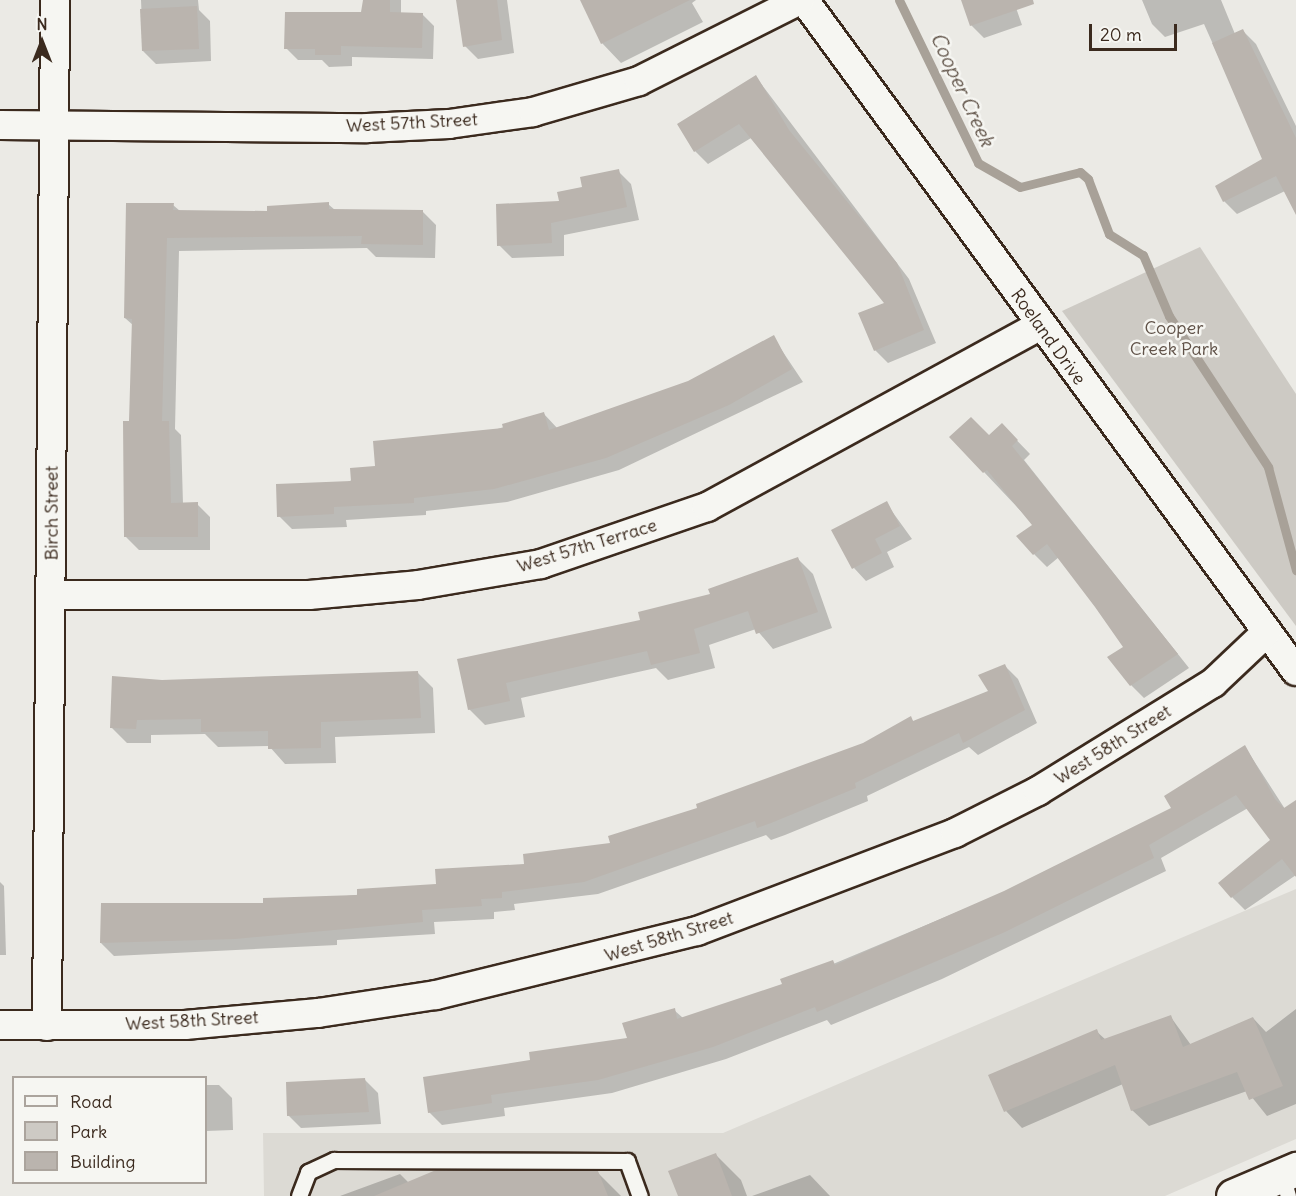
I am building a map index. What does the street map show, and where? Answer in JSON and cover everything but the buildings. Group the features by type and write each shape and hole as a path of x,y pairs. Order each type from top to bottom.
{"main road":[{"path":"1233,1196 1289,1180"}],"street":[{"name":"Birch Street","path":"47,1026 55,0"},
{"name":"West 57th Street","path":"0,125 367,128 448,124 533,112 659,73 802,0"},
{"name":"Roeland Drive","path":"802,0 1296,671"},
{"name":"West 57th Terrace","path":"52,595 309,595 418,585 541,564 707,507 1040,326"},
{"name":"West 58th Street","path":"0,1025 185,1024 318,1013 536,974 697,932 956,833 1038,791 1213,683 1267,632"}],"lane":[{"path":"299,1196 308,1172 334,1160 627,1161 640,1196"}],"shaded area":[{"path":"1296,889 1296,1139 1165,1196 264,1196 263,1133 723,1133"}],"green space":[{"name":"Cooper Creek Park","path":"1200,247 1296,394 1296,626 1062,311"}],"waterway":[{"name":"Cooper Creek","path":"899,0 978,163 1020,187 1080,172 1088,179 1109,234 1143,255 1169,316 1268,467 1296,570"}]}
